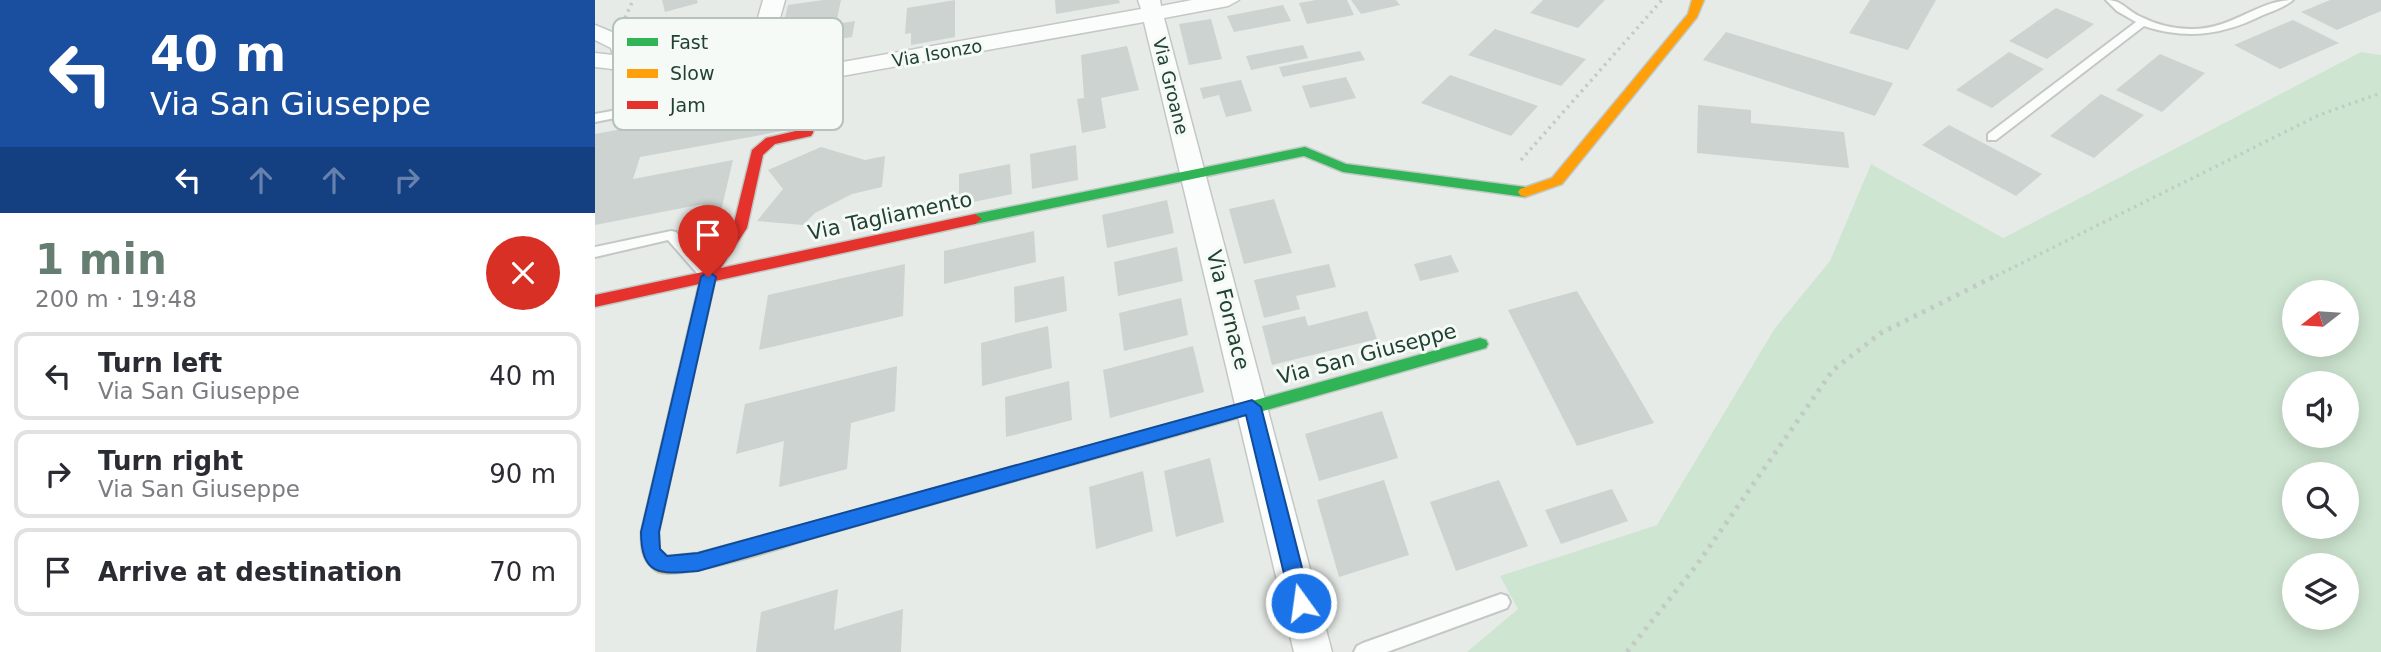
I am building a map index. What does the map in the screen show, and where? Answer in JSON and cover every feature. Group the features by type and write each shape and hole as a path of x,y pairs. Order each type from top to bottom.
{"street":[{"path":"769,18 774,0"},
{"name":"Via Isonzo","path":"843,70 1151,7 1228,0"},
{"name":"Via Tagliamento","path":"595,301 1193,172 1305,151 1343,168 1493,191 1526,192 1546,187 1557,181 1693,15 1698,0"},
{"name":"Via Groane","path":"1151,7 1193,172"},
{"name":"Via Isonzo","path":"595,32 613,40"},
{"name":"Via Isonzo","path":"595,44 613,53"},
{"name":"Via Isonzo","path":"595,61 613,62"},
{"name":"Via Isonzo","path":"595,74 613,69"},
{"path":"708,277 740,228 757,153 771,141 806,133 807,130"},
{"name":"Via Fornace","path":"1193,172 1313,652"},
{"name":"Via San Giuseppe","path":"708,277 650,532 650,552 663,565 698,562 1480,344"}],"lane":[{"path":"2111,0 2143,22 2183,31 2210,31 2288,0"},
{"path":"1991,137 2143,22"},
{"path":"595,118 613,115"},
{"path":"595,252 671,235 708,277"},
{"path":"1363,652 1501,602"}],"path":[{"path":"1510,159 1523,160 1662,0"},
{"path":"1627,652 1696,566 1833,370 1881,333 2319,115 2381,93"}],"green space":[{"path":"2361,52 2381,55 2381,652 1467,652 1518,609 1500,576 1657,525 1775,328 1830,261 1871,164 2003,238"}],"building":[{"path":"662,0 697,0 698,3 665,12"},
{"path":"841,0 837,18 785,18 788,5"},
{"path":"955,0 955,37 911,45 911,33 905,34 907,8"},
{"path":"1055,0 1119,0 1120,3 1056,14"},
{"path":"1347,0 1354,15 1307,24 1299,3"},
{"path":"1351,0 1396,0 1400,5 1361,14"},
{"path":"1543,0 1605,0 1578,28 1530,13"},
{"path":"1870,0 1936,0 1908,50 1849,33"},
{"path":"2330,0 2381,0 2381,11 2337,30 2301,12"},
{"path":"1283,5 1291,21 1234,32 1227,16"},
{"path":"2056,8 2094,24 2047,59 2009,41"},
{"path":"1211,19 1222,59 1189,65 1179,24"},
{"path":"2293,20 2339,43 2280,69 2234,45"},
{"path":"855,21 852,37 843,38 843,23"},
{"path":"1495,29 1586,59 1561,86 1468,55"},
{"path":"1726,32 1893,83 1875,116 1703,60"},
{"path":"1303,45 1308,58 1251,70 1246,56"},
{"path":"1127,46 1139,90 1101,98 1106,128 1082,133 1077,99 1084,98 1081,55"},
{"path":"1360,51 1365,60 1283,77 1279,67"},
{"path":"2009,52 2044,69 1992,108 1956,90"},
{"path":"2160,54 2205,73 2162,112 2116,90"},
{"path":"1450,75 1538,106 1511,136 1421,103"},
{"path":"1346,77 1356,98 1310,108 1302,86"},
{"path":"1241,80 1252,111 1226,117 1219,95 1203,99 1200,88"},
{"path":"2101,94 2144,115 2094,158 2050,136"},
{"path":"1698,105 1751,110 1751,123 1844,132 1849,168 1697,153"},
{"path":"1949,125 2042,174 2016,196 1922,145"},
{"path":"617,130 788,130 640,157 633,179 733,160 717,228 695,232 703,204 595,225 595,134"},
{"path":"1076,145 1078,180 1032,189 1030,154"},
{"path":"821,147 865,160 885,156 882,187 852,194 815,213 803,225 757,221 783,189 768,170"},
{"path":"1010,164 1012,194 959,205 959,174"},
{"path":"1274,199 1292,253 1244,264 1229,209"},
{"path":"1167,200 1174,233 1107,248 1102,215"},
{"path":"1034,231 1036,262 944,284 944,251"},
{"path":"1177,247 1183,281 1118,296 1114,262"},
{"path":"1451,255 1459,272 1420,281 1414,264"},
{"path":"905,264 903,316 759,350 768,295"},
{"path":"1329,264 1336,287 1296,296 1300,309 1264,318 1254,280"},
{"path":"1064,276 1067,311 1015,323 1014,287"},
{"path":"1577,291 1654,423 1577,446 1508,310"},
{"path":"1181,298 1188,335 1124,351 1119,313"},
{"path":"1367,311 1377,339 1272,365 1262,326 1305,316 1308,326"},
{"path":"1048,326 1052,368 982,386 981,343"},
{"path":"1193,346 1204,392 1110,418 1103,370"},
{"path":"897,366 895,411 851,423 847,469 779,487 784,441 736,454 745,404"},
{"path":"1069,381 1072,420 1006,437 1005,397"},
{"path":"1382,411 1398,458 1319,481 1305,434"},
{"path":"1210,458 1224,522 1176,537 1164,471"},
{"path":"1143,471 1153,531 1096,549 1089,487"},
{"path":"1384,480 1409,555 1339,577 1317,500"},
{"path":"1499,480 1528,546 1456,571 1430,502"},
{"path":"1612,489 1628,521 1561,544 1545,510"},
{"path":"838,589 834,630 903,609 901,652 756,652 761,612"}],"traffic: fast":[{"path":"975,219 1305,151 1343,168 1525,192"},
{"path":"799,534 1480,344"}],"traffic: slow":[{"path":"1525,192 1557,181 1693,15 1698,0"},
{"path":"685,378 650,532 650,552 663,565 698,562 799,534"}],"traffic: jam":[{"path":"685,378 708,277 740,228 757,153 771,141 806,133 807,130"},
{"path":"595,301 975,219"}],"route":[{"path":"708,277 650,532 650,552 663,565 698,562 1252,407 1301,603"}]}
